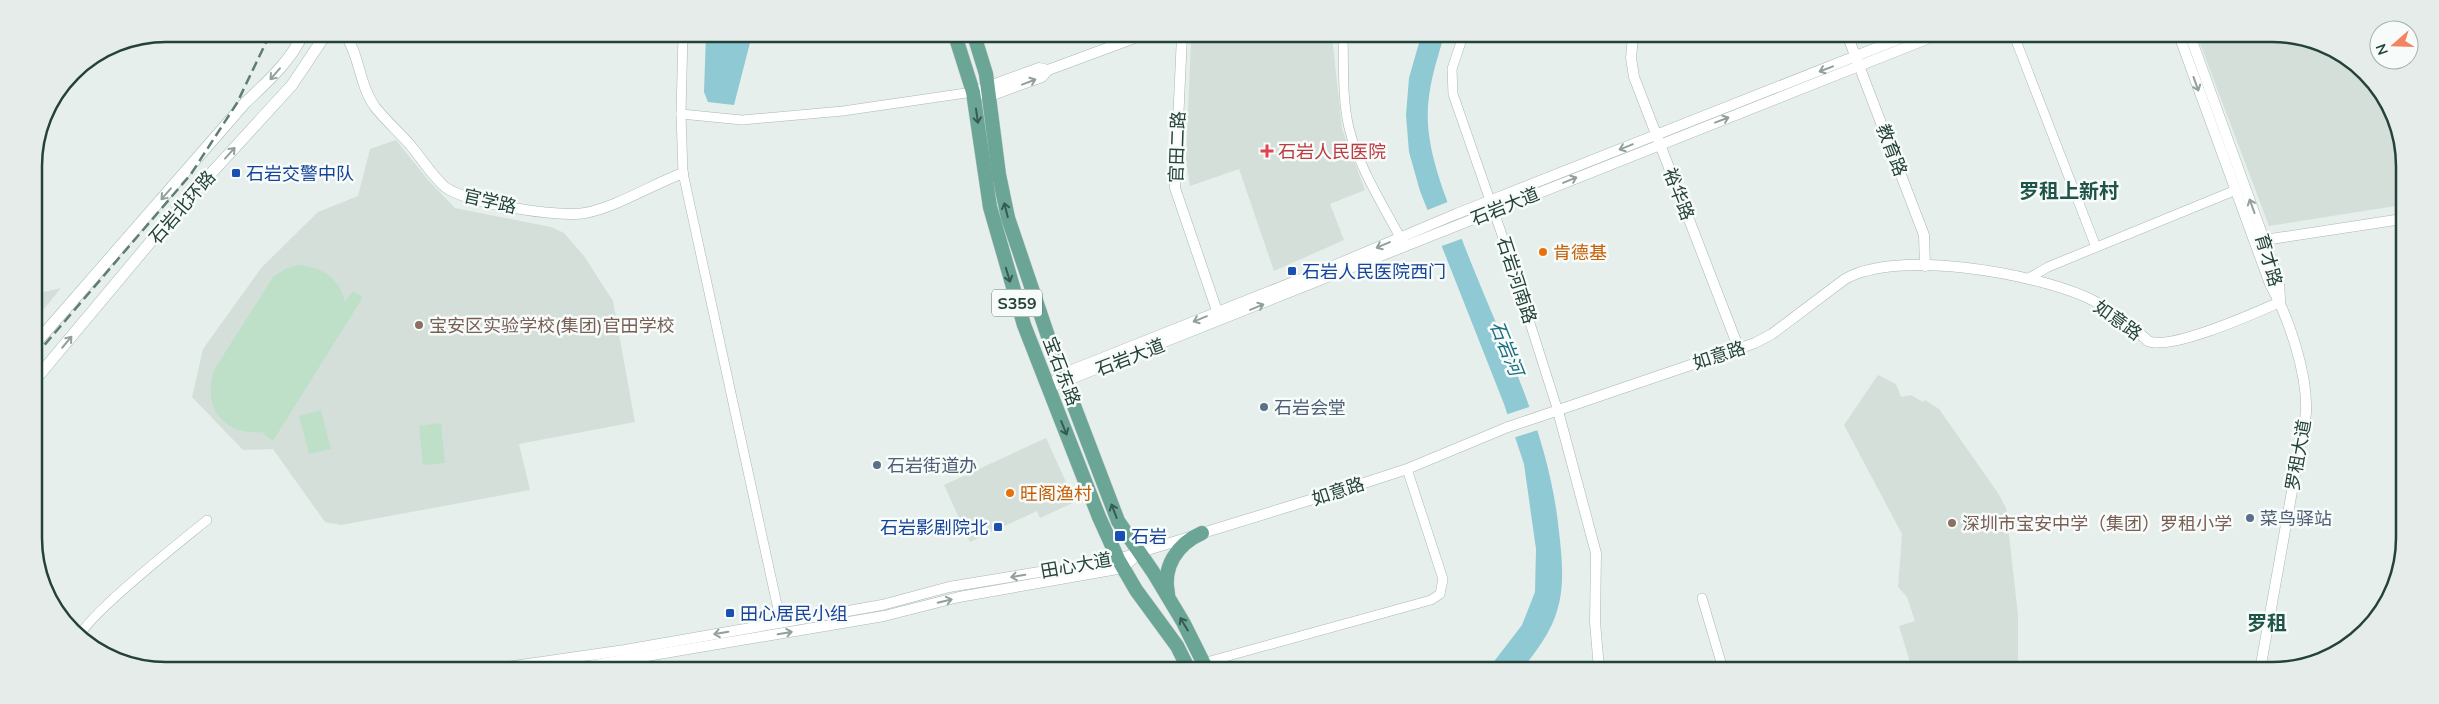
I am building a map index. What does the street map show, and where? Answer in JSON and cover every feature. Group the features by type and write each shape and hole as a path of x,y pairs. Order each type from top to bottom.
{"main road":[{"name":"石岩北环路","path":"43,335 245,103 272,78 287,60 298,43"},
{"name":"石岩北环路","path":"42,371 174,215 292,85 320,43"},
{"name":"宝石东路","path":"957,43 973,92 984,177 997,235 1014,296 1099,517 1120,563 1177,646 1185,662"},
{"name":"宝石东路","path":"976,43 989,91 999,175 1008,218 1063,378 1118,521 1140,552 1192,636 1203,662"},
{"path":"1169,599 1166,583 1172,558 1188,540 1202,534"}],"street":[{"path":"1343,42 1345,98 1351,134 1364,169 1403,242"},
{"name":"石岩河南路","path":"1461,42 1452,69 1452,86 1558,411"},
{"name":"裕华路","path":"1632,42 1631,58 1634,77 1739,349"},
{"name":"教育路","path":"1850,42 1924,235 1925,266"},
{"name":"石岩大道","path":"1857,62 1894,42"},
{"name":"石岩大道","path":"1048,388 1063,378 1217,312 1403,242 1432,236 1460,224 1492,206 1857,62 1916,42"},
{"path":"2016,42 2096,247"},
{"name":"育才路","path":"2181,42 2236,190 2278,281 2280,302"},
{"name":"育才路","path":"2191,42 2259,241"},
{"name":"官学路","path":"350,43 362,80 375,107 440,182 459,194 522,208 563,215 576,214 602,208 683,173"},
{"path":"682,43 681,114 683,173 780,623"},
{"path":"681,114 742,120 843,111 989,91 1042,77 1048,70 1122,43"},
{"name":"官田二路","path":"1182,43 1175,188 1217,312"},
{"path":"2028,278 2048,267 2236,190"},
{"name":"石岩大道","path":"1063,378 1403,242 1428,226 1456,214 1492,206"},
{"path":"2259,241 2396,220"},
{"name":"如意路","path":"1140,552 1407,469 1541,416 1739,349 1772,334 1856,273 1885,267 1925,266 1998,271 2028,278 2086,297 2114,312 2154,344 2172,342 2218,327 2280,302"},
{"name":"罗租大道","path":"2262,661 2306,399 2304,379 2280,302"},
{"path":"1558,411 1596,553 1595,622 1598,661"},
{"path":"1217,662 1431,600 1440,594 1443,589 1443,578 1407,469"},
{"path":"83,628 207,520"},
{"name":"田心大道","path":"636,662 884,616 959,597 1120,563 1140,552"},
{"name":"田心大道","path":"538,662 625,650 882,605 949,587 1120,563"},
{"path":"1702,598 1721,661"},
{"path":"625,650 629,662"}],"shaded area":[{"name":"石岩人民医院","path":"1333,42 1342,129 1365,190 1330,204 1344,240 1274,271 1239,169 1190,186 1186,160 1191,43"},
{"path":"2200,42 2273,42 2305,47 2327,55 2354,73 2366,85 2384,112 2390,127 2396,158 2396,206 2269,226"},
{"name":"宝安区实验学校(集团)官田学校","path":"396,140 429,181 455,208 551,227 564,233 584,256 613,301 635,422 519,444 530,490 341,525 325,522 273,449 243,450 192,397 203,349 262,267 318,212 358,196 370,149"},
{"path":"61,288 43,311 43,292"},
{"name":"深圳市宝安中学（集团）罗租小学","path":"1878,375 1896,384 1901,397 1911,395 1923,402 1925,400 1939,409 1998,493 2006,508 2018,615 2018,661 1910,661 1899,626 1915,621 1907,597 1898,587 1902,534 1844,425"},
{"name":"旺阁渔村","path":"1046,438 1075,502 1040,518 1037,511 970,542 944,485"}],"green space":[{"path":"299,265 315,268 329,275 339,286 345,302 353,291 363,297 273,441 263,434 264,432 250,432 227,424 214,408 211,397 211,384 214,370 273,277 285,269"},
{"path":"321,410 331,449 309,454 299,416"},
{"path":"441,423 445,463 423,465 419,426"}],"water":[{"path":"1419,42 1442,42 1428,102 1428,125 1432,154 1445,196 1533,418 1545,455 1553,493 1562,562 1560,601 1547,634 1528,661 1494,661 1522,625 1535,592 1536,549 1524,464 1504,404 1420,191 1409,152 1406,115 1409,78"},
{"path":"706,43 750,43 734,105 708,102 704,92"}],"pier":[{"path":"1450,201 1464,238 1439,247 1425,211"},
{"path":"1532,406 1541,429 1513,438 1505,415"}],"railway":[{"path":"43,347 191,174 237,103 266,43"}],"place":[{"name":"石岩人民医院","path":"1267,151"},
{"name":"石岩交警中队","path":"236,173"},
{"name":"肯德基","path":"1543,252"},
{"name":"石岩人民医院西门","path":"1292,271"},
{"name":"宝安区实验学校(集团)官田学校","path":"419,325"},
{"name":"石岩会堂","path":"1264,407"},
{"name":"石岩街道办","path":"877,465"},
{"name":"旺阁渔村","path":"1010,493"},
{"name":"菜鸟驿站","path":"2250,518"},
{"name":"深圳市宝安中学（集团）罗租小学","path":"1952,523"},
{"name":"石岩影剧院北","path":"998,527"},
{"name":"石岩","path":"1120,536"},
{"name":"田心居民小组","path":"730,613"}],"district":[{"name":"罗租上新村","path":"2069,190"},
{"name":"罗租","path":"2267,622"}],"water label":[{"name":"石岩河","path":"1507,348"}]}
